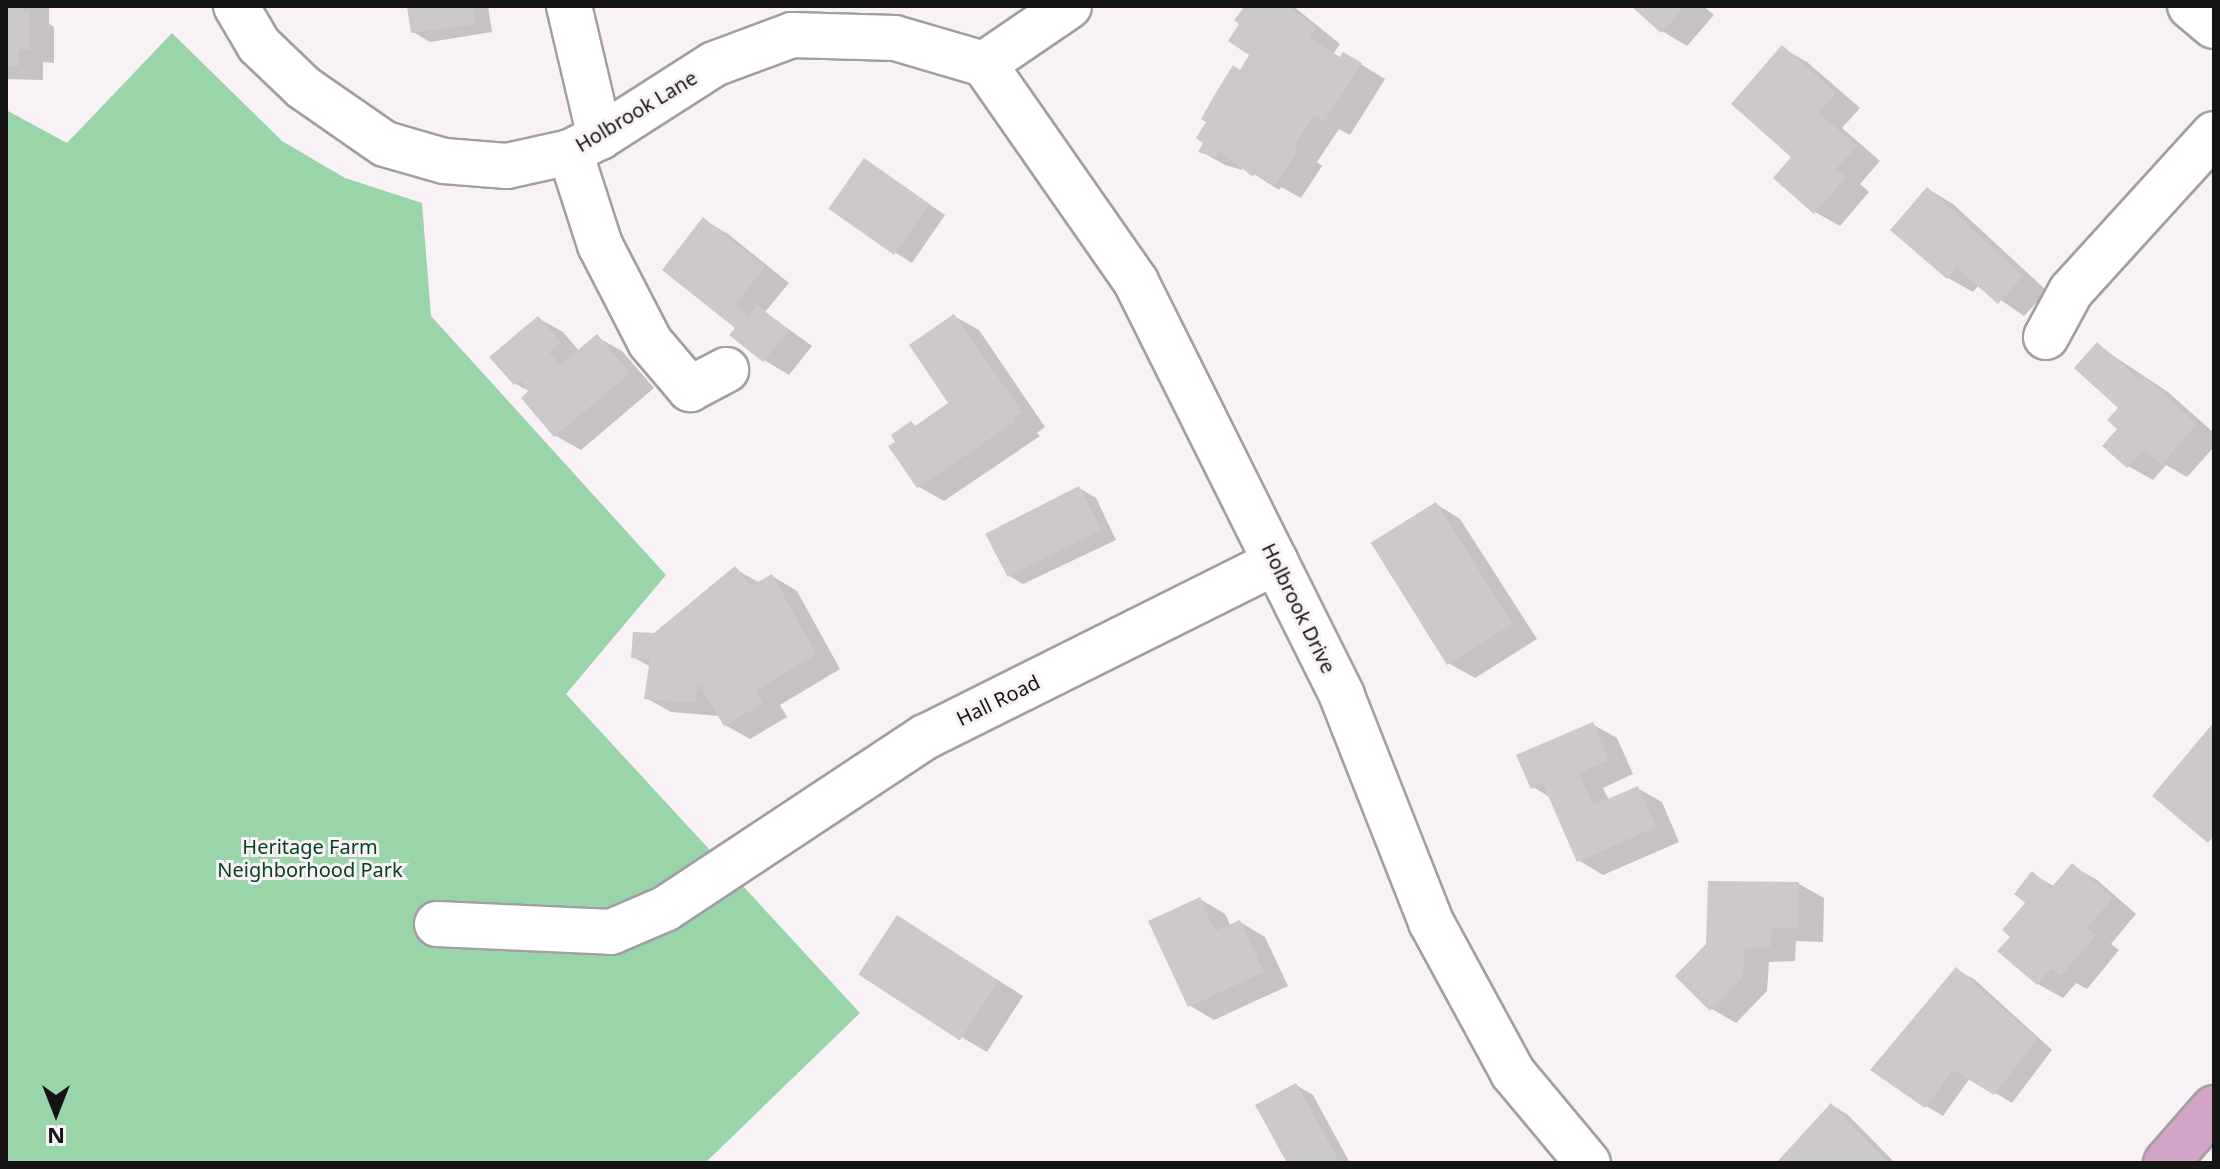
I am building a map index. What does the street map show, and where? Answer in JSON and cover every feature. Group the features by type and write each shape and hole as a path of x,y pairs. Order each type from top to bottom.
{"main road":[{"path":"2166,1163 2214,1108"}],"street":[{"name":"Holbrook Lane","path":"236,6 259,45 304,88 385,144 444,161 507,166 585,144 714,64 792,35 895,38 984,64"},
{"path":"569,6 600,245 650,342 690,389 726,370"},
{"path":"984,64 1069,6"},
{"path":"2190,6 2214,26"},
{"name":"Holbrook Drive","path":"984,64 1136,282 1342,696 1431,922 1513,1073 1588,1163"},
{"path":"2046,337 2071,291 2214,134"},
{"name":"Hall Road","path":"437,924 611,932 665,909 925,737 1276,562"}],"green space":[{"name":"Heritage Farm Neighborhood Park","path":"172,33 282,141 345,178 422,203 431,316 666,575 566,694 860,1013 705,1163 6,1163 6,110 67,143"}],"building":[{"path":"6,6 24,6 24,11 30,11 30,50 19,49 19,66 6,66"},
{"path":"407,6 473,6 476,24 411,33"},
{"path":"1245,6 1289,6 1316,28 1309,38 1340,57 1343,52 1362,63 1324,122 1314,115 1294,147 1298,150 1275,186 1255,173 1253,177 1220,151 1216,157 1198,152 1203,143 1196,138 1206,122 1201,119 1233,65 1240,70 1249,55 1228,41 1239,24 1234,20"},
{"path":"1631,6 1685,6 1661,33"},
{"path":"1782,45 1836,93 1818,112 1857,146 1836,169 1846,177 1814,214 1773,178 1791,157 1731,104"},
{"path":"864,158 930,204 894,255 828,209"},
{"path":"1927,187 2023,276 1998,304 1957,268 1947,279 1890,230"},
{"path":"703,217 765,267 735,305 749,316 757,305 789,330 763,362 729,335 735,328 662,270"},
{"path":"954,314 1022,412 1014,418 1016,421 917,488 888,446 895,442 891,435 911,421 915,426 948,403 909,345"},
{"path":"538,316 561,342 549,352 560,365 597,334 630,373 554,437 521,398 528,391 520,380 514,385 489,357"},
{"path":"2097,342 2139,379 2143,375 2197,424 2161,465 2144,449 2127,468 2102,446 2117,429 2107,420 2118,408 2074,368"},
{"path":"1079,486 1101,530 1008,577 985,534"},
{"path":"1436,502 1512,624 1447,665 1371,543"},
{"path":"735,566 751,586 772,574 816,654 756,691 763,703 724,726 698,683 695,703 644,699 650,659 631,658 633,632 654,633"},
{"path":"1593,722 1609,760 1579,773 1593,805 1638,786 1656,827 1577,862 1543,784 1531,789 1516,755"},
{"path":"2214,722 2214,836 2208,843 2152,796"},
{"path":"2072,863 2113,898 2087,928 2096,935 2061,976 2051,968 2037,985 1997,951 2010,937 2002,930 2025,903 2014,894 2032,871 2051,888"},
{"path":"1708,881 1799,882 1798,929 1772,928 1770,947 1745,949 1743,977 1710,1011 1675,976 1706,944"},
{"path":"1200,897 1215,931 1240,920 1264,972 1188,1007 1148,921"},
{"path":"897,915 998,981 960,1040 858,975"},
{"path":"1956,967 2037,1039 1994,1095 1953,1070 1925,1108 1870,1070"},
{"path":"1296,1083 1340,1163 1287,1163 1255,1105"},
{"path":"1831,1103 1886,1160 1883,1163 1776,1163"}]}
